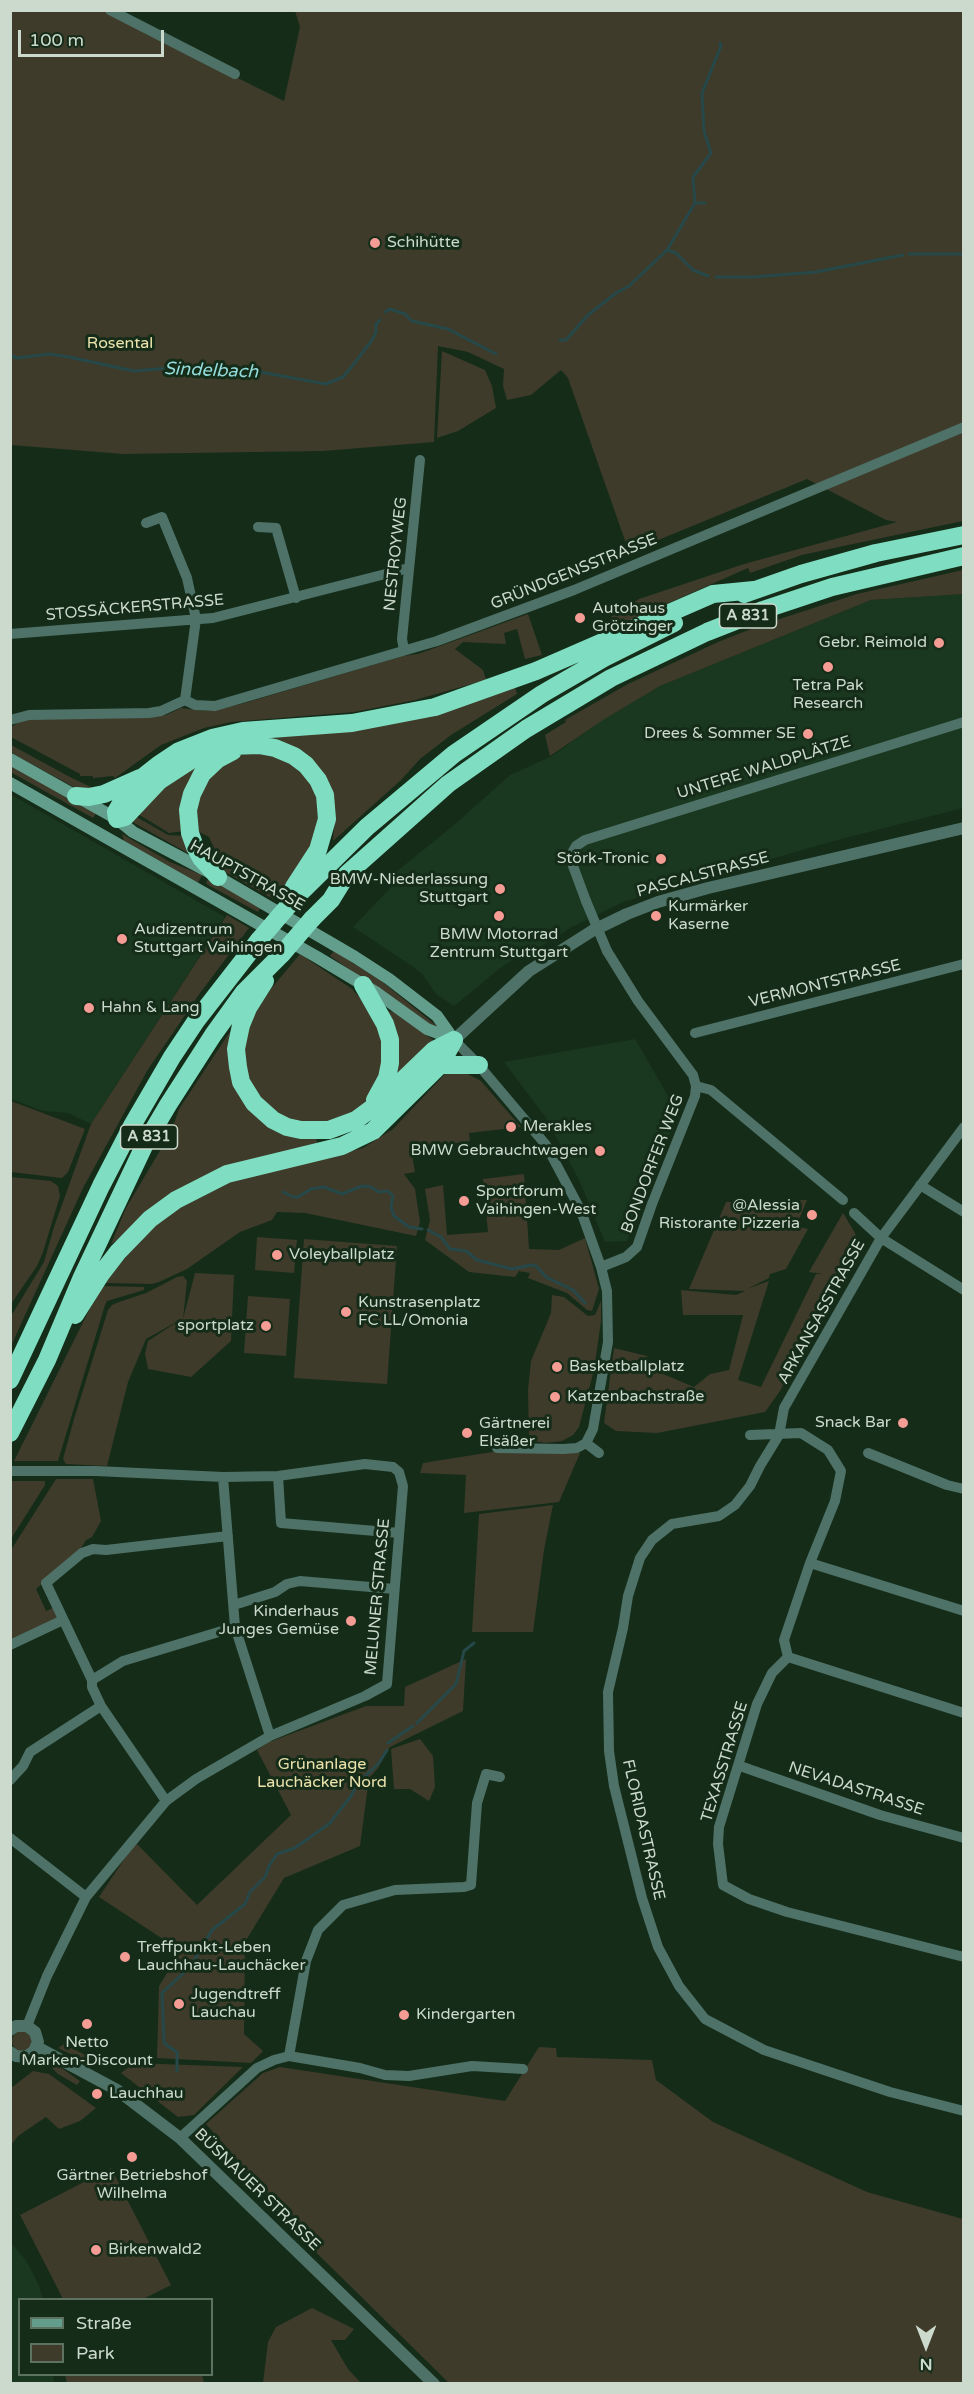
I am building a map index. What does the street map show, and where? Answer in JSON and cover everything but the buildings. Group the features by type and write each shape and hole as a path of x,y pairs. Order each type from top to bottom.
{"highway":[{"name":"A 831","path":"10,1380 92,1204 133,1124 196,1021 289,905 367,826 454,754 520,707 604,658 675,623 754,590 876,553 963,535"},
{"name":"A 831","path":"10,1433 55,1344 107,1220 168,1105 244,992 331,900 347,874 389,835 448,784 526,729 657,654 763,610 832,586 963,556"},
{"path":"76,796 89,797 111,792 144,776 179,751 228,733 315,727 386,718 435,707 514,680 713,594 754,590"},
{"path":"144,776 120,805 116,812 117,819 124,817 159,781 205,752 244,746 275,748 294,756 311,770 325,795 327,808 325,830 318,850 289,896 289,905"},
{"path":"215,876 195,847 190,832 188,810 192,794 202,774 218,759 244,746"},
{"path":"282,954 248,1008 239,1032 237,1059 241,1082 254,1103 268,1116 287,1127 314,1131 335,1128 356,1120 390,1094 434,1050 454,1040"},
{"path":"363,986 385,1024 391,1048 387,1078 369,1111"},
{"path":"55,1344 100,1274 118,1252 150,1220 176,1200 228,1174 264,1163 342,1146 373,1131 440,1065 454,1040"},
{"path":"440,1065 479,1065"}],"main road":[{"name":"HAUPTSTRASSE","path":"10,759 117,819 133,832 329,941 389,979 437,1016 454,1040"},
{"name":"HAUPTSTRASSE","path":"10,783 317,957 377,993 427,1029 454,1040"},
{"path":"108,838 117,819"},
{"path":"201,893 202,882 215,876"},
{"path":"317,957 328,954 331,945 329,941"}],"street":[{"path":"110,10 235,74"},
{"name":"GRÜNDGENSSTRASSE","path":"185,700 195,705 215,706 437,641 734,524 963,426"},
{"name":"NESTROYWEG","path":"404,650 402,639 420,460"},
{"path":"10,720 29,715 149,713 161,711 185,700 196,619 187,578 162,517 146,523"},
{"path":"258,526 276,528 296,598"},
{"name":"STOSSÄCKERSTRASSE","path":"10,634 213,618 409,568"},
{"name":"UNTERE WALDPLÄTZE","path":"696,1086 693,1075 638,1001 607,951 573,866 573,851 576,846 585,840 963,722"},
{"name":"PASCALSTRASSE","path":"454,1040 529,971 592,931 627,914 657,902 708,888 963,828"},
{"name":"VERMONTSTRASSE","path":"694,1033 963,964"},
{"name":"HAUPTSTRASSE","path":"454,1040 479,1065 546,1145 581,1211 601,1267 607,1292 608,1342 593,1429 586,1443"},
{"path":"696,1086 711,1090 843,1200"},
{"name":"BONDORFER WEG","path":"601,1267 626,1257 638,1247 652,1204 695,1096 696,1086"},
{"name":"ARKANSASSTRASSE","path":"779,1435 784,1408 881,1238 963,1127"},
{"path":"920,1185 963,1212"},
{"path":"854,1213 881,1238 963,1290"},
{"path":"750,1435 801,1433 828,1450 841,1471 835,1501 810,1563 784,1640 788,1657 963,1713"},
{"name":"FLORIDASTRASSE","path":"779,1435 750,1485 735,1505 719,1516 672,1524 652,1540 640,1558 628,1596 608,1692 609,1751 614,1786 642,1898 658,1947 679,1986 705,2019 764,2050 890,2092 963,2111"},
{"path":"497,1448 563,1449 577,1448 586,1443 598,1454"},
{"path":"868,1453 963,1489"},
{"name":"MELUNER STRASSE","path":"27,2026 47,1976 86,1897 166,1801 196,1779 270,1736 365,1696 387,1684 402,1486 399,1472 393,1467 365,1464 278,1476"},
{"path":"10,1471 96,1471 223,1477 278,1476 281,1523 399,1533"},
{"path":"223,1477 235,1628 270,1736"},
{"path":"166,1801 101,1706 92,1687 92,1680 46,1583 82,1553 93,1549 106,1550 228,1536"},
{"path":"810,1563 963,1611"},
{"path":"234,1605 300,1581 394,1589"},
{"path":"10,1646 63,1620"},
{"path":"92,1680 123,1661 235,1628"},
{"name":"TEXASSTRASSE","path":"788,1657 772,1673 757,1704 740,1766 719,1827 718,1844 723,1885 749,1899 787,1912 963,1958"},
{"path":"10,1780 23,1766 30,1752 101,1706"},
{"name":"NEVADASTRASSE","path":"740,1766 880,1815 963,1838"},
{"path":"289,2056 306,1961 318,1930 344,1905 395,1890 471,1885 477,1803 486,1774 500,1777"},
{"path":"10,1838 86,1897"},
{"path":"10,2030 16,2026 27,2026 32,2028 38,2037 37,2047 26,2057 11,2054"},
{"name":"BÜSNAUER STRASSE","path":"37,2047 117,2090 180,2138 434,2384"},
{"path":"180,2138 256,2068 289,2056 360,2068 385,2075 409,2076 472,2066 523,2069"}],"shaded area":[{"path":"963,594 963,808 830,842 623,902 570,928 526,956 523,953 499,969 454,1006 436,994 422,974 412,966 353,927 394,884 391,876 454,825 510,775 552,756 602,720 660,686 871,600"},
{"name":"Hahn & Lang","path":"10,794 225,917 91,1124 68,1113 43,1111 11,1099"},
{"path":"635,1039 678,1113 627,1241 605,1242 580,1182 546,1118 504,1062"},
{"path":"10,2242 26,2260 43,2298 18,2298 18,2376 53,2376 54,2383 11,2383"}],"green space":[{"name":"Rosental","path":"10,11 103,11 284,101 300,27 295,11 963,11 963,521 802,555 750,573 748,568 612,628 609,622 612,616 639,599 744,564 897,522 886,520 807,479 629,552 568,378 561,370 531,395 507,400 503,386 504,369 468,352 438,346 434,442 323,451 123,454 11,445"},
{"path":"442,351 485,370 492,386 496,408 458,431 437,438"},
{"path":"963,570 963,594 871,600 660,686 603,720 550,756 545,735 566,722 565,720 628,684 718,642 764,624 857,594"},
{"path":"528,614 542,655 525,659 517,629 504,633 506,644 463,642 455,649 483,670 486,680 415,700 354,712 231,722 204,728 161,745 115,778 113,776 93,778 93,776 80,776 11,737 11,727 24,719 148,717 166,715 181,708 206,711 241,704 403,656 418,654"},
{"path":"515,687 517,694 451,735 420,759 401,780 333,841 335,817 333,796 257,739"},
{"path":"11,745 93,788 74,787 15,755 11,751"},
{"path":"265,751 295,763 319,795 320,834 289,883 273,899 225,872 209,837 194,829 201,785 238,754"},
{"path":"206,759 185,831 169,833 138,814 146,799"},
{"path":"10,765 96,813 93,818 14,774 11,772"},
{"path":"133,815 168,835 186,836 193,856 129,820"},
{"path":"122,834 170,862 202,875 198,883 124,841"},
{"path":"208,879 261,907 258,912 208,885 206,883"},
{"path":"227,915 249,928 200,993 147,1071 83,1188 11,1346 11,1316 44,1262 54,1227 91,1124"},
{"path":"334,951 380,980 438,1027 436,1029 330,956"},
{"path":"300,954 352,989 377,1017 386,1063 370,1100 339,1121 298,1124 267,1108 246,1077 244,1042 250,1021 270,990"},
{"path":"388,1011 394,1012 436,1042 394,1085"},
{"path":"233,1027 236,1087 316,1138 318,1145 268,1156 111,1244 126,1208 171,1132 179,1109"},
{"path":"466,1073 481,1081 521,1127 469,1133 470,1141 411,1150 415,1172 404,1174 415,1189 420,1222 416,1236 305,1213 277,1212 272,1220 240,1232 187,1269 159,1282 152,1284 104,1283 152,1226 177,1208 227,1182 363,1148 393,1129 445,1074"},
{"path":"11,1101 85,1129 68,1172 62,1178 11,1172"},
{"path":"524,1174 529,1249 559,1250 585,1238 599,1289 592,1311 587,1310 567,1293 528,1278 530,1273 519,1271 515,1277 469,1272 425,1240 430,1220 425,1189 443,1185 447,1235 488,1232 483,1179"},
{"path":"11,1177 51,1181 58,1186 60,1196 37,1266 11,1304"},
{"path":"807,1200 798,1222 800,1227 808,1229 786,1269 770,1274 769,1278 747,1289 769,1281 738,1380 761,1387 816,1274 823,1274 809,1272 843,1213 855,1233 858,1251 845,1276 839,1275 780,1391 765,1412 657,1433 616,1431 604,1423 614,1348 647,1356 651,1369 694,1387 710,1374 729,1370 743,1315 683,1315 681,1290 736,1295 745,1291 689,1289 726,1202"},
{"path":"257,1237 297,1240 294,1273 255,1270"},
{"name":"Kunstrasenplatz FC LL/Omonia","path":"304,1239 397,1246 387,1384 294,1378"},
{"path":"195,1273 234,1275 231,1341 191,1377 148,1369 145,1354 148,1341 180,1320 146,1339 128,1382 107,1466 66,1464 63,1459 108,1310 112,1305 183,1276 187,1281 183,1319"},
{"path":"101,1286 144,1287 144,1290 107,1301 58,1461 14,1461"},
{"path":"552,1295 564,1297 588,1316 595,1315 601,1301 601,1321 594,1370 579,1427 573,1435 562,1441 545,1443 529,1440 528,1390 531,1361 551,1313"},
{"path":"248,1296 290,1299 286,1356 244,1353"},
{"path":"492,1452 580,1453 559,1502 464,1513 466,1475 420,1473 423,1463"},
{"path":"56,1479 93,1479 101,1521 92,1537 86,1540 80,1550 36,1589 46,1611 55,1607 58,1618 11,1642 11,1550"},
{"path":"11,1481 45,1481 45,1485 11,1539"},
{"path":"553,1505 544,1550 533,1632 472,1632 479,1514"},
{"name":"Grünanlage Lauchäcker Nord","path":"466,1659 463,1711 390,1747 378,1768 369,1778 360,1846 284,1878 245,1942 244,2034 263,2051 251,2063 157,2058 159,1986 181,1951 99,1897 131,1849 137,1844 197,1905 291,1815 257,1750 269,1742 366,1706 404,1706 405,1687"},
{"path":"420,1739 433,1756 435,1787 429,1801 410,1789 394,1789 391,1749"},
{"path":"22,2031 29,2034 32,2041 29,2048 22,2051 15,2048 12,2041 15,2034"},
{"path":"64,2044 97,2061 91,2064 58,2048"},
{"path":"539,2047 556,2048 557,2057 652,2060 656,2080 713,2122 867,2192 963,2219 963,2383 449,2383 279,2216 259,2184 206,2124 263,2073 280,2067 505,2101"},
{"path":"134,2063 243,2067 194,2115 178,2117 121,2073"},
{"path":"52,2064 80,2081 77,2085 58,2074 51,2067"},
{"path":"33,2071 49,2074 96,2108 80,2121 59,2129 46,2117 18,2136 11,2145 11,2088"},
{"name":"Birkenwald2","path":"111,2168 171,2285 145,2298 62,2298 20,2215"},
{"path":"312,2308 354,2329 345,2340 331,2340 348,2369 361,2383 263,2383 268,2342 276,2327"},
{"path":"65,2376 202,2376 204,2383 67,2383"}],"waterway":[{"name":"Sindelbach","path":"560,340 566,340 588,315 629,286 667,250 695,203 693,177 711,153 704,131 702,93 721,46 720,43"},
{"path":"695,203 705,203"},
{"path":"667,250 676,253 693,270 708,276"},
{"path":"909,254 964,254"},
{"path":"716,277 753,277 816,272 903,255"},
{"name":"Sindelbach","path":"385,312 390,309 405,314 412,321 448,329 496,354"},
{"name":"Sindelbach","path":"10,355 17,358 49,354 134,371 181,367 222,375 260,372 326,384 343,377 372,340 376,332 376,324 380,320"},
{"path":"283,1192 298,1197 311,1189 324,1187 342,1194 362,1186 371,1187 379,1192 388,1191 393,1196 391,1207 394,1216 409,1227 422,1229"},
{"path":"428,1230 441,1237 450,1249 466,1251 477,1260 512,1269 536,1266 546,1277 573,1290 585,1303"},
{"path":"417,1723 456,1684 464,1651 474,1643"},
{"path":"388,1743 413,1726"},
{"path":"177,2071 177,2052 164,2041 162,1993 191,1966 212,1930 245,1904 250,1892 265,1877 277,1854 295,1848 330,1823 351,1796 357,1784 379,1763 387,1750"}],"place":[{"name":"Schihütte","path":"375,243"},
{"name":"Autohaus Grötzinger","path":"580,618"},
{"name":"Gebr. Reimold","path":"939,643"},
{"name":"Tetra Pak Research","path":"828,667"},
{"name":"Drees & Sommer SE","path":"808,734"},
{"name":"Störk-Tronic","path":"661,859"},
{"name":"BMW-Niederlassung Stuttgart","path":"500,889"},
{"name":"BMW Motorrad Zentrum Stuttgart","path":"499,916"},
{"name":"Kurmärker Kaserne","path":"656,916"},
{"name":"Audizentrum Stuttgart Vaihingen","path":"122,939"},
{"name":"Hahn & Lang","path":"89,1008"},
{"name":"Merakles","path":"511,1127"},
{"name":"BMW Gebrauchtwagen","path":"600,1151"},
{"name":"Sportforum Vaihingen-West","path":"464,1201"},
{"name":"@Alessia Ristorante Pizzeria","path":"812,1215"},
{"name":"Voleyballplatz","path":"277,1255"},
{"name":"Kunstrasenplatz FC LL/Omonia","path":"346,1312"},
{"name":"sportplatz","path":"266,1326"},
{"name":"Basketballplatz","path":"557,1367"},
{"name":"Katzenbachstraße","path":"555,1397"},
{"name":"Snack Bar","path":"903,1423"},
{"name":"Gärtnerei Elsäßer","path":"467,1433"},
{"name":"Kinderhaus Junges Gemüse","path":"351,1621"},
{"name":"Treffpunkt-Leben Lauchhau-Lauchäcker","path":"125,1957"},
{"name":"Jugendtreff Lauchau","path":"179,2004"},
{"name":"Kindergarten","path":"404,2015"},
{"name":"Netto Marken-Discount","path":"87,2024"},
{"name":"Lauchhau","path":"97,2094"},
{"name":"Gärtner Betriebshof Wilhelma","path":"132,2157"},
{"name":"Birkenwald2","path":"96,2250"}]}
